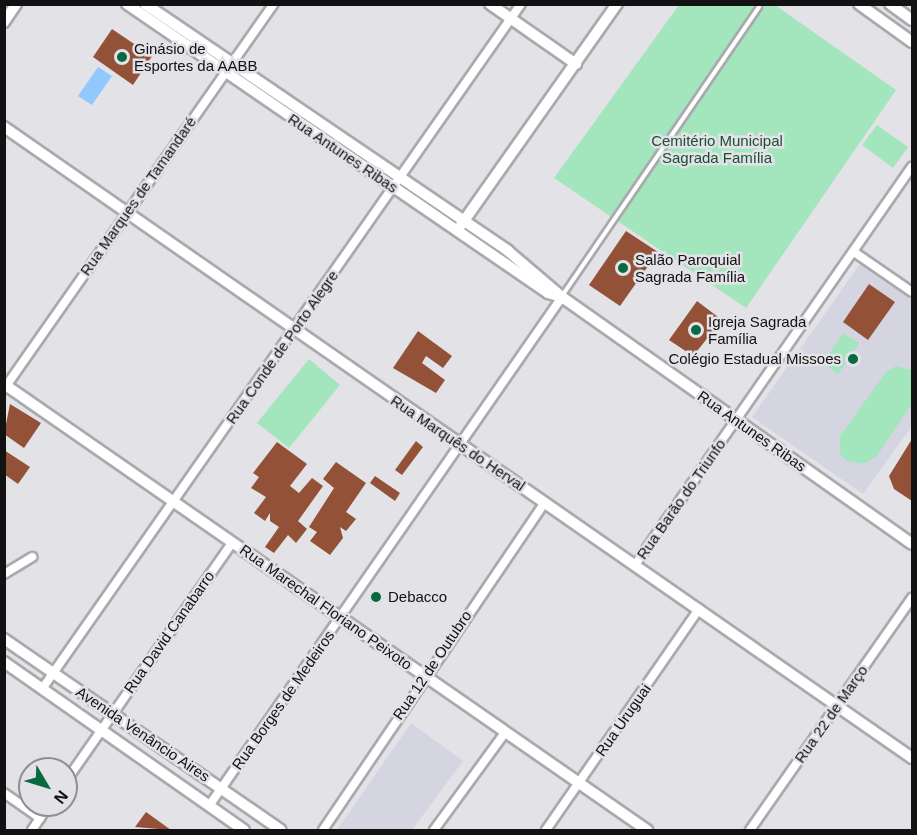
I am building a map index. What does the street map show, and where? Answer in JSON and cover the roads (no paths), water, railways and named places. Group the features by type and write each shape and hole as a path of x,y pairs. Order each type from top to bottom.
{"street":[{"path":"4,22 16,4"},
{"name":"Rua Antunes Ribas","path":"127,4 159,21 396,184 505,255 912,544"},
{"name":"Rua Antunes Ribas","path":"145,4 159,21"},
{"name":"Rua Marques de Tamandaré","path":"5,386 274,4"},
{"path":"490,4 576,64"},
{"name":"Rua Conde de Porto Alegre","path":"42,689 295,331 521,4"},
{"path":"461,225 617,4"},
{"path":"859,4 912,42"},
{"path":"890,4 912,20"},
{"name":"Rua Marquês do Herval","path":"4,127 125,214 545,502 912,758"},
{"name":"Rua Barão do Triunfo","path":"635,565 912,167"},
{"path":"854,252 912,292"},
{"name":"Rua Borges de Medeiros","path":"209,806 562,297"},
{"name":"Rua Marechal Floriano Peixoto","path":"5,386 646,831"},
{"name":"Rua 12 de Outubro","path":"323,831 424,675 545,502"},
{"name":"Rua David Canabarro","path":"78,764 232,543"},
{"path":"4,574 32,557"},
{"name":"Rua 22 de Março","path":"750,831 912,598"},
{"name":"Rua Uruguai","path":"546,831 699,609"},
{"name":"Avenida Venâncio Aires","path":"4,639 281,831"},
{"name":"Avenida Venâncio Aires","path":"4,662 244,831"},
{"path":"434,831 504,734"},
{"path":"144,760 156,743"},
{"path":"4,793 40,818 32,831"}],"lane":[{"path":"562,297 759,7"}],"water":[{"path":"98,67 112,76 92,105 78,96"}],"place":[{"name":"Ginásio de Esportes da AABB","path":"122,57"},
{"name":"Salão Paroquial Sagrada Família","path":"623,268"},
{"name":"Igreja Sagrada Família","path":"696,330"},
{"name":"Colégio Estadual Missoes","path":"853,359"},
{"name":"Debacco","path":"376,597"}],"park label":[{"name":"Cemitério Municipal Sagrada Família","path":"717,148"}]}
